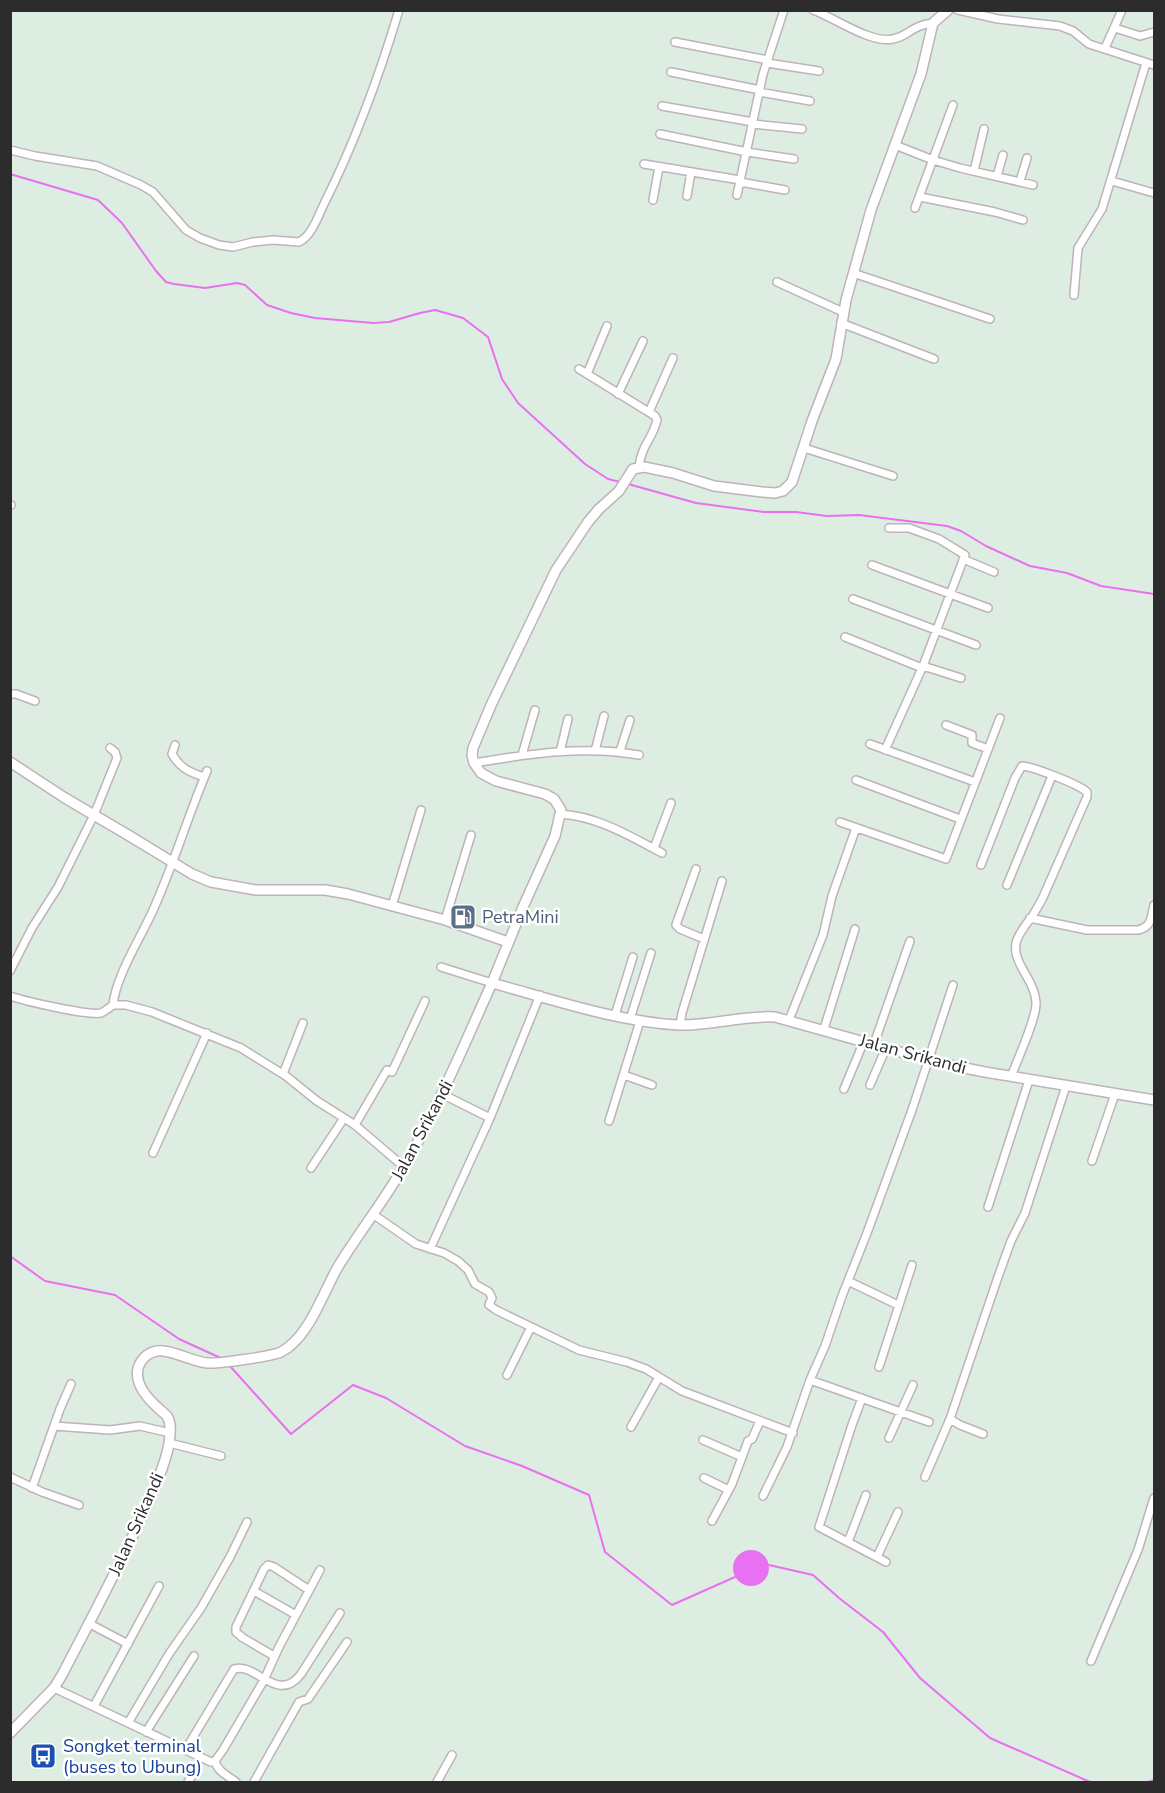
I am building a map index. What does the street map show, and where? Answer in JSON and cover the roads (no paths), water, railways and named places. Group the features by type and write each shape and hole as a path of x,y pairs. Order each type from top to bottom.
{"street":[{"path":"10,150 98,166 134,181 153,192 181,225 192,234 219,245 233,247 273,240 299,242 312,228 348,155 389,44 399,10"},
{"path":"737,195 767,62 784,10"},
{"path":"813,10 861,32 883,39 893,39 918,26 933,24"},
{"path":"441,967 492,983 555,836 560,807 554,799 536,791 495,781 481,773 474,763 473,748 556,570 588,522 619,491 629,474 639,467 673,473 714,486 775,493 783,491 792,482 836,359 843,312 871,210 921,74 933,24 948,10"},
{"path":"958,10 998,20 1060,26 1089,44 1155,65"},
{"path":"1105,48 1122,10"},
{"path":"1115,28 1140,36 1155,32"},
{"path":"675,42 819,71"},
{"path":"1074,295 1078,248 1100,216 1146,63"},
{"path":"671,72 810,101"},
{"path":"915,208 953,105"},
{"path":"663,106 753,123 802,129"},
{"path":"974,171 984,129"},
{"path":"660,134 794,159"},
{"path":"895,145 933,160 1033,185"},
{"path":"997,176 1003,155"},
{"path":"1020,181 1027,158"},
{"path":"644,164 785,190"},
{"path":"652,200 659,167"},
{"path":"687,196 691,172"},
{"path":"1112,181 1155,193"},
{"path":"920,197 1023,220"},
{"path":"853,273 990,319"},
{"path":"777,282 843,312"},
{"path":"841,323 934,359"},
{"path":"587,375 608,326"},
{"path":"618,394 643,340"},
{"path":"649,412 673,358"},
{"path":"579,369 655,416 656,426 642,452 639,467"},
{"path":"804,448 893,476"},
{"path":"885,750 922,667 965,555 939,539 909,528 889,528"},
{"path":"963,560 994,572"},
{"path":"872,565 988,608"},
{"path":"853,599 976,645"},
{"path":"845,637 922,667 961,678"},
{"path":"10,694 35,701"},
{"path":"522,755 535,710"},
{"path":"595,751 604,717"},
{"path":"840,822 946,859 1000,718"},
{"path":"560,752 568,719"},
{"path":"620,752 630,720"},
{"path":"946,725 972,735 972,743 988,749"},
{"path":"870,744 975,782"},
{"path":"113,1005 117,987 154,909 206,774 186,771 178,764 172,754 175,745"},
{"path":"10,971 12,962 54,893 94,815 117,761 117,755 110,748"},
{"path":"474,763 522,755 560,752 595,751 639,755"},
{"path":"10,762 64,798 192,874 211,882 256,890 325,890 445,920 508,942"},
{"path":"981,865 1015,778 1022,766 1083,788 1087,792 1087,797 1044,895 1016,939 1015,948 1020,966 1035,995 1036,1010 1011,1077"},
{"path":"1007,885 1052,776"},
{"path":"856,780 960,819"},
{"path":"654,848 671,803"},
{"path":"392,906 421,810"},
{"path":"560,814 582,817 606,825 662,853"},
{"path":"789,1020 823,935 832,897 856,828"},
{"path":"445,920 471,835"},
{"path":"696,869 676,925 704,939"},
{"path":"680,1025 722,881"},
{"path":"1030,918 1087,930 1138,930 1150,923 1155,905"},
{"path":"824,1029 855,929"},
{"path":"874,1044 910,941"},
{"path":"630,1019 651,953"},
{"path":"615,1015 633,957"},
{"name":"Jalan Srikandi","path":"10,1733 54,1688 144,1511 161,1470 169,1438 167,1417 147,1398 140,1386 137,1374 144,1357 162,1351 210,1364 276,1354 289,1348 302,1336 339,1265 404,1167 442,1094 492,983 640,1021 680,1025 768,1016 824,1029 928,1059 1011,1077 1155,1100"},
{"path":"763,1496 790,1440 810,1380 825,1347 908,1121 953,985"},
{"path":"430,1249 490,1118 540,995"},
{"path":"10,996 94,1013 104,1011 113,1005 126,1005 152,1012 207,1033 240,1048 283,1074 317,1101 355,1125 404,1167"},
{"path":"355,1125 387,1070 392,1072 425,1001"},
{"path":"609,1121 640,1021"},
{"path":"283,1074 303,1023"},
{"path":"153,1154 207,1033"},
{"path":"844,1089 864,1041"},
{"path":"870,1084 886,1048"},
{"path":"624,1075 652,1085"},
{"path":"987,1207 1029,1080"},
{"path":"924,1477 950,1419 1011,1241 1025,1213 1066,1086"},
{"path":"442,1094 490,1118"},
{"path":"1092,1161 1115,1094"},
{"path":"311,1168 344,1118"},
{"path":"374,1215 410,1240 451,1257 468,1270 475,1284 489,1292 492,1298 489,1305 579,1350 637,1365 682,1391 760,1421 790,1440"},
{"path":"879,1367 912,1265"},
{"path":"848,1281 898,1305"},
{"path":"507,1375 531,1327"},
{"path":"631,1427 659,1377"},
{"path":"810,1380 929,1422"},
{"path":"32,1488 71,1384"},
{"path":"889,1438 913,1385"},
{"path":"862,1398 819,1527 886,1562"},
{"path":"950,1419 983,1434"},
{"path":"712,1521 729,1490 748,1441 752,1439 760,1421"},
{"path":"54,1426 110,1430 140,1426 221,1456"},
{"path":"703,1440 742,1457"},
{"path":"10,1477 32,1488 79,1505"},
{"path":"704,1478 729,1490"},
{"path":"848,1542 866,1496"},
{"path":"1091,1661 1138,1550 1155,1498"},
{"path":"877,1557 898,1512"},
{"path":"128,1723 169,1654 201,1608 247,1522"},
{"path":"274,1656 236,1632 236,1627 254,1591 268,1565 309,1590"},
{"path":"236,1782 220,1771 215,1761 264,1680 274,1656 320,1570"},
{"path":"94,1706 159,1586"},
{"path":"254,1591 296,1615"},
{"path":"186,1749 234,1669 241,1667 271,1683 293,1682 340,1613"},
{"path":"88,1623 128,1644"},
{"path":"254,1782 299,1702 308,1699 346,1642"},
{"path":"146,1732 194,1656"},
{"path":"54,1688 211,1762 215,1761"},
{"path":"436,1782 452,1755"}],"waterway":[{"path":"10,174 98,200 122,223 166,282 205,288 237,283 245,285 267,305 315,318 373,323 389,322 435,310 463,318 488,337 502,379 518,403 585,464 608,479 620,482"},
{"path":"628,484 696,503 764,512 796,512 827,516 859,515 947,526 1030,566 1067,573 1101,586 1154,594"},
{"path":"10,1256 45,1281 115,1295 179,1339 223,1359"},
{"path":"229,1365 291,1434 353,1385 386,1398 465,1446 522,1466 589,1495 605,1552 672,1605 735,1577"},
{"path":"769,1565 813,1575 883,1632 920,1678 990,1738 1090,1782"},
{"path":"1148,1782 1154,1780"}],"place":[{"name":"PetraMini","path":"463,917"},
{"name":"Songket terminal (buses to Ubung)","path":"43,1756"}]}
